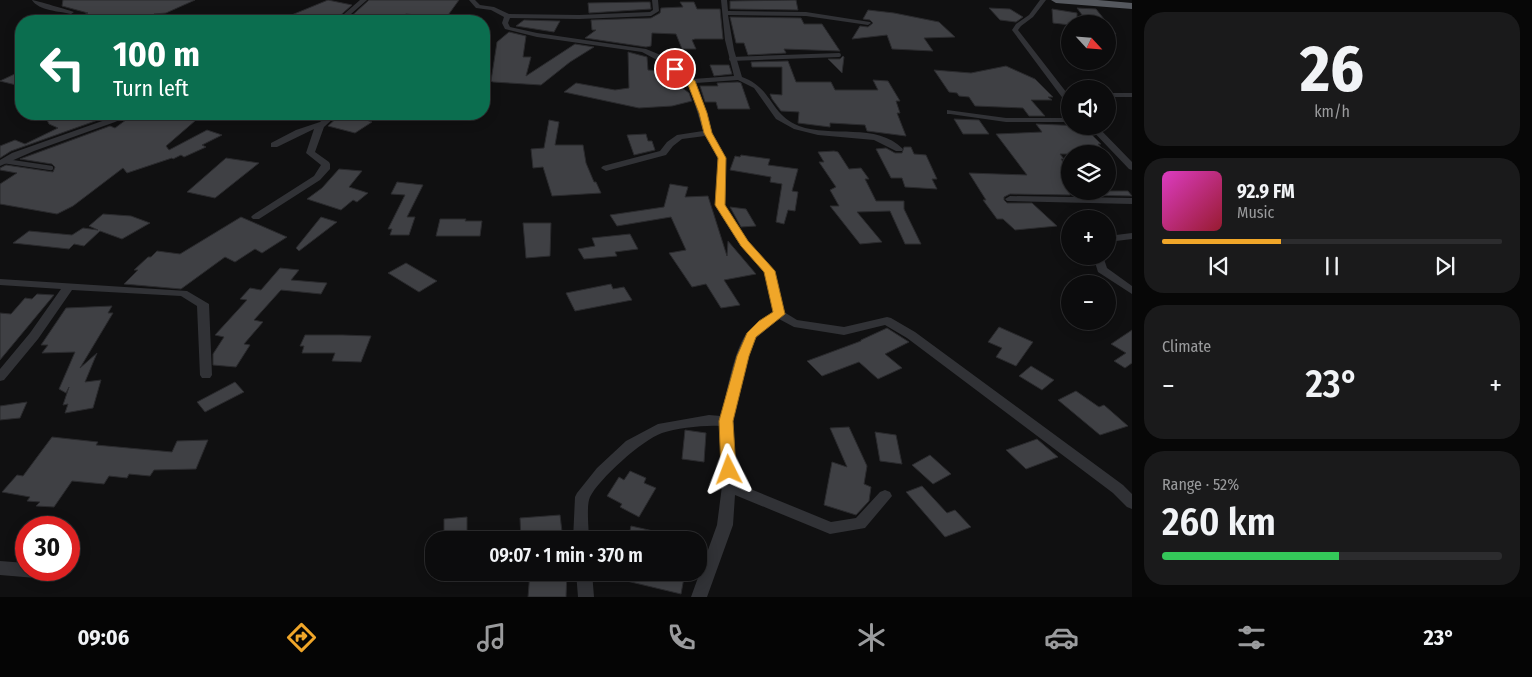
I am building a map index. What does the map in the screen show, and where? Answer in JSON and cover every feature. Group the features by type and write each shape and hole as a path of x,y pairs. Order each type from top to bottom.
{"highway":[{"path":"1056,0 1128,7"}],"street":[{"path":"36,0 36,2 46,6 71,12"},
{"path":"346,15 364,0"},
{"path":"472,0 478,6 492,8 508,16 579,17 651,14 656,11 655,0"},
{"path":"724,0 724,13 731,59 739,78"},
{"path":"1043,0 1031,16 1018,25 1015,30 1061,88"},
{"path":"724,13 806,14 868,23"},
{"path":"508,16 505,23 507,28 538,35 644,50 660,58 691,81 708,133 722,158 720,205 744,243 770,271 779,314 794,323 844,331 887,321 911,335 1118,489 1132,503"},
{"path":"691,81 739,78 751,81 764,92 772,112 788,124 808,131 876,137 898,149"},
{"path":"1116,95 1132,95"},
{"path":"950,112 1006,120 1061,120"},
{"path":"2,162 52,140 87,131 114,120"},
{"path":"256,217 317,178 325,169 326,164 310,153 316,130 326,120"},
{"path":"274,145 299,132 321,124"},
{"path":"606,168 663,153 680,137 708,133"},
{"path":"1101,135 1132,166"},
{"path":"1010,200 1132,200"},
{"path":"1116,238 1132,236"},
{"path":"1101,265 1102,270 1132,291"},
{"path":"0,282 183,293 203,304 206,375"},
{"path":"0,377 34,336 68,287"},
{"path":"699,597 725,525 729,486 726,421 743,356 751,336 779,314"},
{"path":"581,531 582,496 602,472 630,445 658,429 709,420 726,421"},
{"path":"729,486 830,528 860,524 885,496"},
{"path":"0,568 15,569"},
{"path":"585,581 586,597"}],"lane":[{"path":"731,59 839,55"},
{"path":"2,162 51,168"}],"building":[{"path":"63,0 195,0 166,13 154,14 157,15 83,15 88,13 62,6"},
{"path":"328,0 352,5 341,15 292,15"},
{"path":"369,0 459,0 448,15 353,15"},
{"path":"796,0 798,10 730,9 730,1"},
{"path":"650,2 651,9 589,13 588,3"},
{"path":"680,2 694,2 697,9 720,9 723,39 695,39 692,40 696,49 682,49 676,34 652,33 651,46 646,47 585,38 596,30 592,30 591,20 651,18 660,13 661,8 683,7"},
{"path":"989,8 1010,9 1023,17 1016,22 1000,20"},
{"path":"1077,8 1096,9 1101,15 1082,15"},
{"path":"1052,9 1077,13 1077,15 1061,15 1061,24 1053,23"},
{"path":"868,10 939,22 955,37 924,38 933,51 892,49 887,35 852,39 860,26 868,27 873,23 870,20 863,19"},
{"path":"730,17 801,18 804,24 822,24 840,51 784,49 786,53 748,55 744,43 736,43"},
{"path":"524,20 560,21 554,32 516,26"},
{"path":"509,32 526,36 523,57 531,57 526,76 575,44 594,47 570,62 541,85 493,82 491,81 497,42"},
{"path":"628,52 647,57 648,70 662,71 665,85 676,83 689,93 692,101 672,106 639,108 564,92 576,83 615,90 629,88"},
{"path":"843,56 842,73 828,59 840,59"},
{"path":"788,61 796,82 831,82 835,90 878,90 873,80 888,81 900,101 896,101 900,113 897,113 906,136 867,131 865,125 830,123 830,127 798,123 799,112 781,111 770,94 782,95 782,67 752,67 751,62"},
{"path":"710,65 729,65 732,74 714,76"},
{"path":"1006,66 1035,79 1053,97 1048,97 1052,100 1031,100 1045,116 1029,116 1023,108 975,106 969,97 949,92 934,70 971,73"},
{"path":"15,74 15,85 0,81"},
{"path":"717,83 741,83 750,109 718,109 716,102 705,102 700,86 718,86"},
{"path":"954,119 979,120 989,134 963,134"},
{"path":"47,120 98,120 11,151 0,158 0,146 15,140 25,144 58,128 49,124"},
{"path":"126,120 196,120 166,146 169,150 207,130 222,135 202,145 206,147 184,157 181,155 127,173 123,168 73,206 57,214 0,204 0,184 17,173 0,170 0,168 6,165 53,172 55,167 52,164 20,159 110,126 115,128"},
{"path":"334,120 366,120 372,122 355,133 328,126"},
{"path":"549,120 559,122 555,145 583,145 586,163 601,193 552,196 543,167 533,168 531,149 544,148"},
{"path":"1036,124 1061,125 1061,135 1092,135 1101,144 1061,145 1061,195 1010,194 1004,197 1007,203 1032,203 1057,226 1015,230 1003,219 997,219 983,200 986,200 969,173 1027,175 996,134 1042,132"},
{"path":"646,134 648,141 652,141 655,150 634,155 627,135"},
{"path":"904,147 911,147 914,154 926,155 937,179 932,179 937,189 905,187 902,178 891,178 876,149 886,148 895,153 902,153"},
{"path":"818,152 838,152 849,169 861,168 869,179 865,179 876,201 904,201 904,209 921,244 905,244 890,211 857,212 882,242 860,244 830,206 839,206 830,190 836,187 819,162 824,162"},
{"path":"741,155 770,159 768,165 798,169 792,191 798,192 795,211 788,210 784,224 776,222 782,184 770,182 771,177 730,170 735,156 740,157"},
{"path":"226,158 259,163 215,198 187,192"},
{"path":"339,169 362,171 349,187 368,193 357,202 353,200 341,210 307,199 322,188"},
{"path":"397,182 423,185 407,217 415,217 409,235 390,235 392,229 388,229 405,195 391,194"},
{"path":"670,184 688,187 685,197 708,196 727,256 728,241 756,274 724,280 740,305 721,308 706,284 692,287 669,253 686,250 671,217 617,226 610,215 664,207"},
{"path":"1116,191 1128,191 1132,196 1116,196"},
{"path":"730,207 746,209 756,226 741,227"},
{"path":"103,214 131,216 150,223 122,239 100,231 84,246 74,244 69,249 13,243 29,231 72,235 83,228 98,230 89,226"},
{"path":"241,217 287,237 262,253 255,249 235,262 225,257 181,289 124,284 138,270 134,270 157,251 180,254"},
{"path":"321,217 337,222 299,251 296,248"},
{"path":"440,219 482,221 480,236 436,236"},
{"path":"523,223 551,223 550,256 526,258"},
{"path":"630,234 638,249 615,252 617,256 584,259 578,249 595,246 592,238"},
{"path":"406,263 437,281 419,292 388,273"},
{"path":"280,268 299,270 291,280 327,283 321,294 281,290 254,320 263,322 244,344 250,345 236,367 213,365 213,354 224,337 215,335 247,300 240,299 250,288 261,290"},
{"path":"611,284 613,289 624,287 632,300 575,311 566,293"},
{"path":"37,294 54,295 0,360 0,313 11,314 25,298 32,299"},
{"path":"112,306 108,313 113,313 80,368 97,353 85,382 101,380 93,408 65,413 68,404 63,405 69,387 66,393 59,389 75,352 42,353 48,345 41,345 66,308"},
{"path":"999,327 1033,342 1016,366 996,357 1002,348 988,342"},
{"path":"887,328 909,342 885,354 902,368 878,379 859,362 822,376 807,361 861,341"},
{"path":"1132,330 1132,363 1125,368 1114,361 1126,353 1111,344"},
{"path":"305,335 371,336 361,362 332,361 335,353 302,353 304,346 300,346"},
{"path":"1031,366 1054,380 1042,390 1019,376"},
{"path":"235,382 244,392 205,412 197,402"},
{"path":"1076,391 1099,407 1104,405 1128,426 1100,435 1058,400"},
{"path":"27,402 20,418 0,420 0,406"},
{"path":"849,427 867,466 864,484 871,487 869,501 856,515 824,505 832,462 847,467 830,428"},
{"path":"685,430 706,433 704,462 682,459"},
{"path":"875,432 896,435 902,464 880,461"},
{"path":"52,437 98,442 96,445 172,452 177,441 208,440 196,469 154,470 150,476 129,474 127,478 109,476 104,484 72,481 54,507 36,506 40,502 27,501 30,497 2,492 17,475 23,476"},
{"path":"1037,439 1058,457 1026,469 1006,450"},
{"path":"930,455 951,474 933,484 912,465"},
{"path":"630,471 646,478 644,483 656,488 639,517 620,507 622,504 607,496 619,477 624,480"},
{"path":"922,486 947,513 955,510 971,527 945,537 906,492"},
{"path":"560,515 562,531 521,531 520,518"},
{"path":"467,517 467,531 444,531 444,519"},
{"path":"631,526 653,531 630,531"},
{"path":"529,581 567,581 566,597 528,597"},
{"path":"627,581 683,581 681,594"}],"route":[{"path":"675,69 691,81 708,133 722,158 720,205 744,243 770,271 779,314 751,336 743,356 726,421 729,470"}]}
